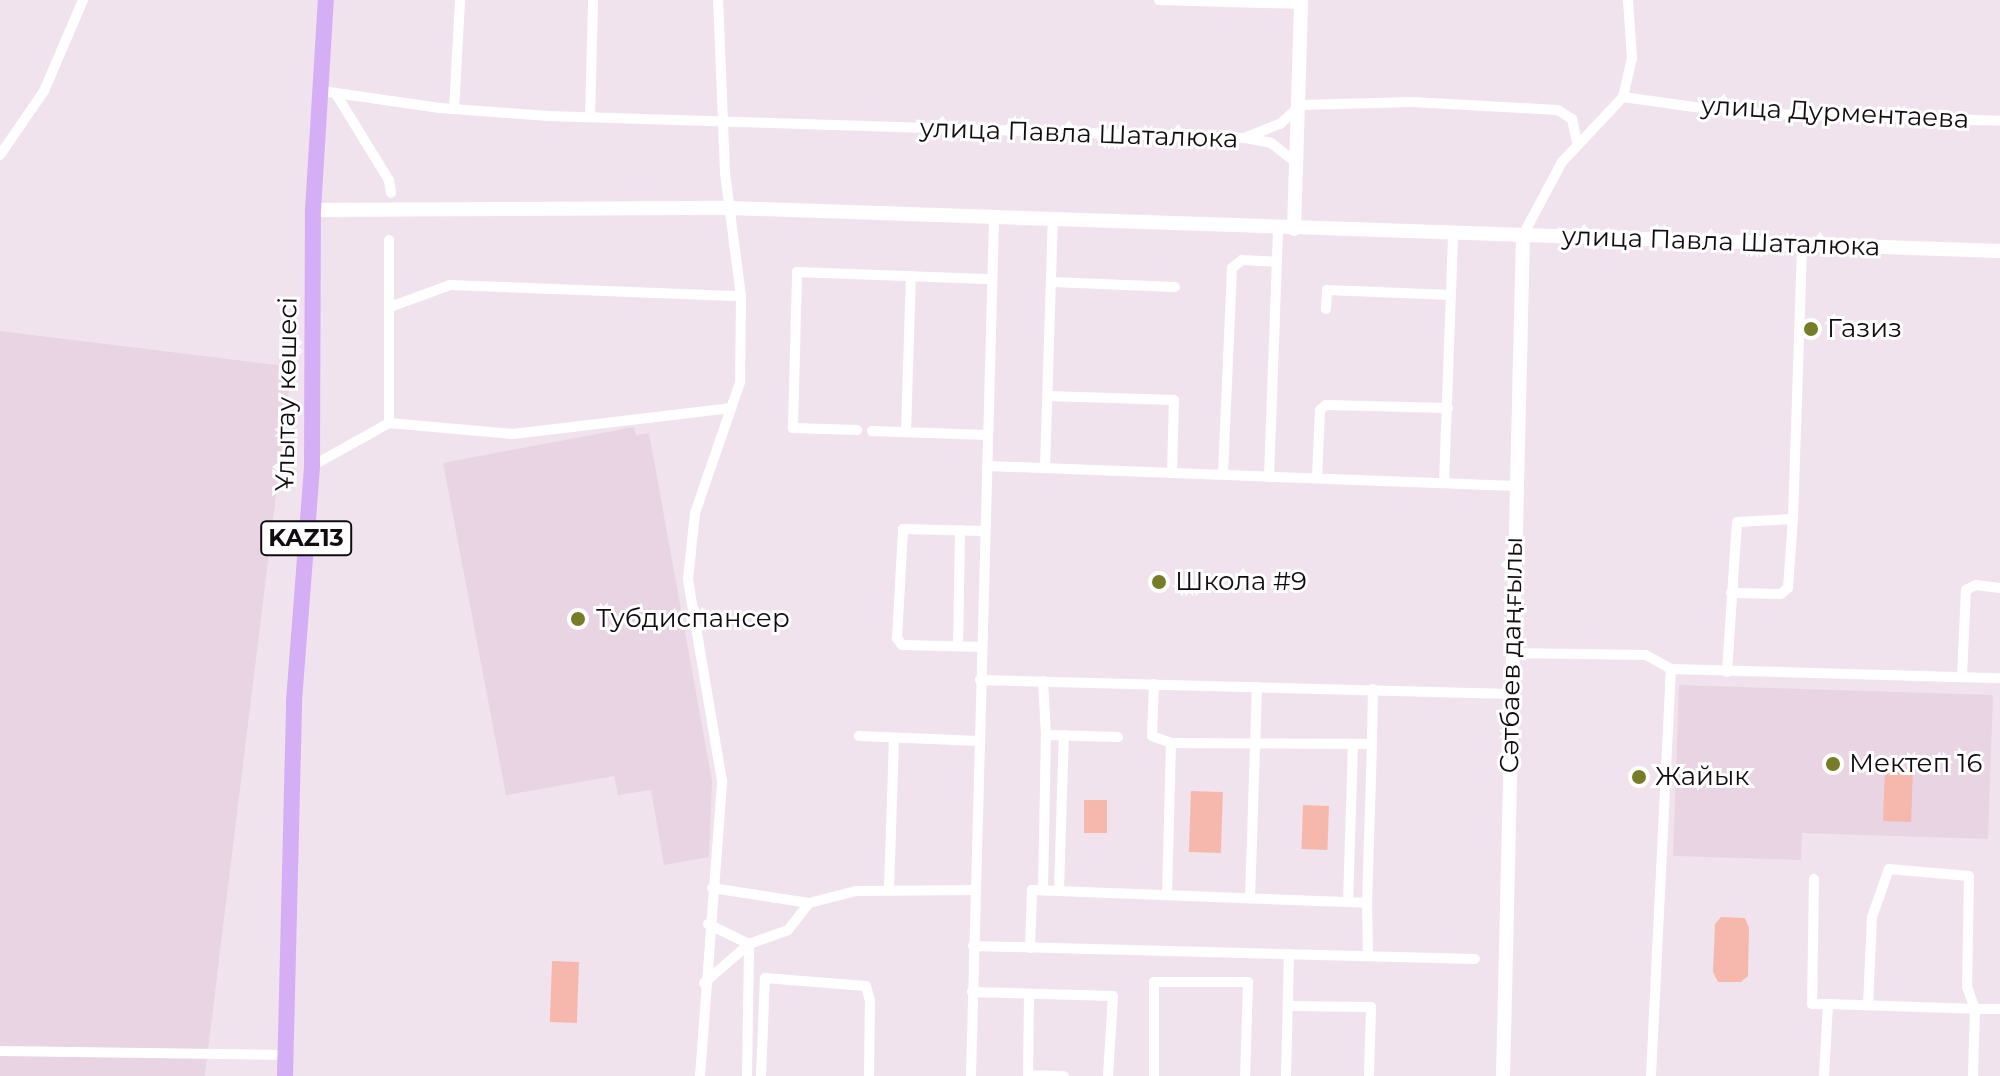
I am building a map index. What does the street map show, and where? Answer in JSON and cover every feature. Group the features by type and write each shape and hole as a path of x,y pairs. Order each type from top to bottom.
{"main road":[{"name":"Ұлытау көшесі","path":"285,1076 294,701 312,466 313,210 329,92 326,0"}],"street":[{"path":"0,155 44,91 83,0"},
{"path":"454,109 460,0"},
{"path":"590,117 593,0"},
{"path":"700,1076 708,924 722,781 688,579 695,513 740,382 741,296 723,123 718,0"},
{"path":"1159,0 1301,2 1300,165 1294,229"},
{"path":"1523,235 1577,142 1623,97 1632,59 1628,0"},
{"path":"329,92 389,180 391,193"},
{"name":"улица Павла Шаталюка","path":"329,92 454,109 590,117 1246,138 1279,148 1300,165"},
{"name":"улица Дурментаева","path":"1623,97 1737,113 2000,121"},
{"path":"1300,138 1279,148 1273,133 1301,105 1412,102 1558,110 1572,119 1577,142"},
{"path":"1246,138 1280,124"},
{"path":"1280,124 1300,138"},
{"name":"улица Павла Шаталюка","path":"313,210 730,208 2000,251"},
{"path":"971,1076 994,218"},
{"path":"1045,468 1053,220"},
{"path":"1269,477 1278,227"},
{"path":"1444,483 1453,232"},
{"name":"Сәтбаев даңғылы","path":"1503,1076 1523,235"},
{"path":"389,240 389,423"},
{"path":"1731,593 1781,594 1788,588 1802,245"},
{"path":"1223,474 1232,268 1242,260 1277,262"},
{"path":"857,430 793,428 797,272 992,279"},
{"path":"906,432 911,276"},
{"path":"1052,282 1175,287"},
{"path":"390,307 450,285 741,296"},
{"path":"1326,309 1327,290 1451,295"},
{"path":"1048,396 1174,400 1172,472"},
{"path":"1317,478 1320,410 1326,405 1448,408"},
{"path":"312,466 389,423 513,434 731,408"},
{"path":"872,431 988,435"},
{"path":"987,466 1516,486"},
{"path":"1727,672 1737,522 1793,519"},
{"path":"981,647 902,645 897,638 903,529 985,531"},
{"path":"958,646 960,530"},
{"path":"1962,677 1966,590 1976,585 2000,588"},
{"path":"1511,653 1646,655 1671,669 1727,672 2000,678"},
{"path":"1651,1076 1671,669"},
{"path":"980,680 1511,694"},
{"path":"1043,681 1046,735 1043,889"},
{"path":"1154,684 1152,736 1171,743 1372,744"},
{"path":"1250,898 1257,687"},
{"path":"1368,956 1373,689"},
{"path":"1046,735 1118,737"},
{"path":"1059,890 1064,735"},
{"path":"859,736 979,741"},
{"path":"889,889 894,738"},
{"path":"1167,895 1171,743"},
{"path":"1348,902 1353,744"},
{"path":"1868,1005 1872,917 1889,869 1966,874 1971,880 1966,978 1975,1009 1973,1076"},
{"path":"1814,879 1812,1004 2000,1009"},
{"path":"712,888 809,903 889,889 975,890"},
{"path":"1030,948 1032,890 1367,903"},
{"path":"704,983 749,944 781,936 809,903"},
{"path":"708,924 749,944"},
{"path":"747,1076 749,944"},
{"path":"973,946 1475,959"},
{"path":"1286,1076 1289,954"},
{"path":"761,1076 765,978 866,986 870,1001 869,1076"},
{"path":"1154,1076 1154,982 1248,982 1245,1076"},
{"path":"972,992 1113,996 1108,1076"},
{"path":"1029,994 1028,1076 1064,1076"},
{"path":"1824,1076 1828,1004"},
{"path":"1288,1006 1371,1007 1369,1076"},
{"path":"0,1051 286,1055"}],"shaded area":[{"path":"0,331 292,367 205,1076 0,1076"},
{"name":"Тубдиспансер","path":"634,427 636,435 649,433 712,781 709,857 664,865 651,790 618,795 614,776 506,795 443,463"},
{"name":"Мектеп 16","path":"1679,685 1993,695 1988,839 1802,833 1801,860 1673,856"},
{"path":"1885,767 1913,768 1911,822 1883,821"},
{"path":"1191,791 1223,792 1221,853 1189,852"},
{"path":"1084,800 1107,800 1107,833 1084,833"},
{"path":"1303,805 1329,806 1327,850 1301,849"},
{"path":"1721,917 1745,918 1749,928 1748,976 1741,982 1718,982 1713,972 1715,924"},
{"path":"552,961 579,962 577,1023 550,1022"}],"place":[{"name":"Газиз","path":"1811,329"},
{"name":"Школа #9","path":"1159,582"},
{"name":"Тубдиспансер","path":"578,619"},
{"name":"Мектеп 16","path":"1833,764"},
{"name":"Жайык","path":"1639,777"}]}
